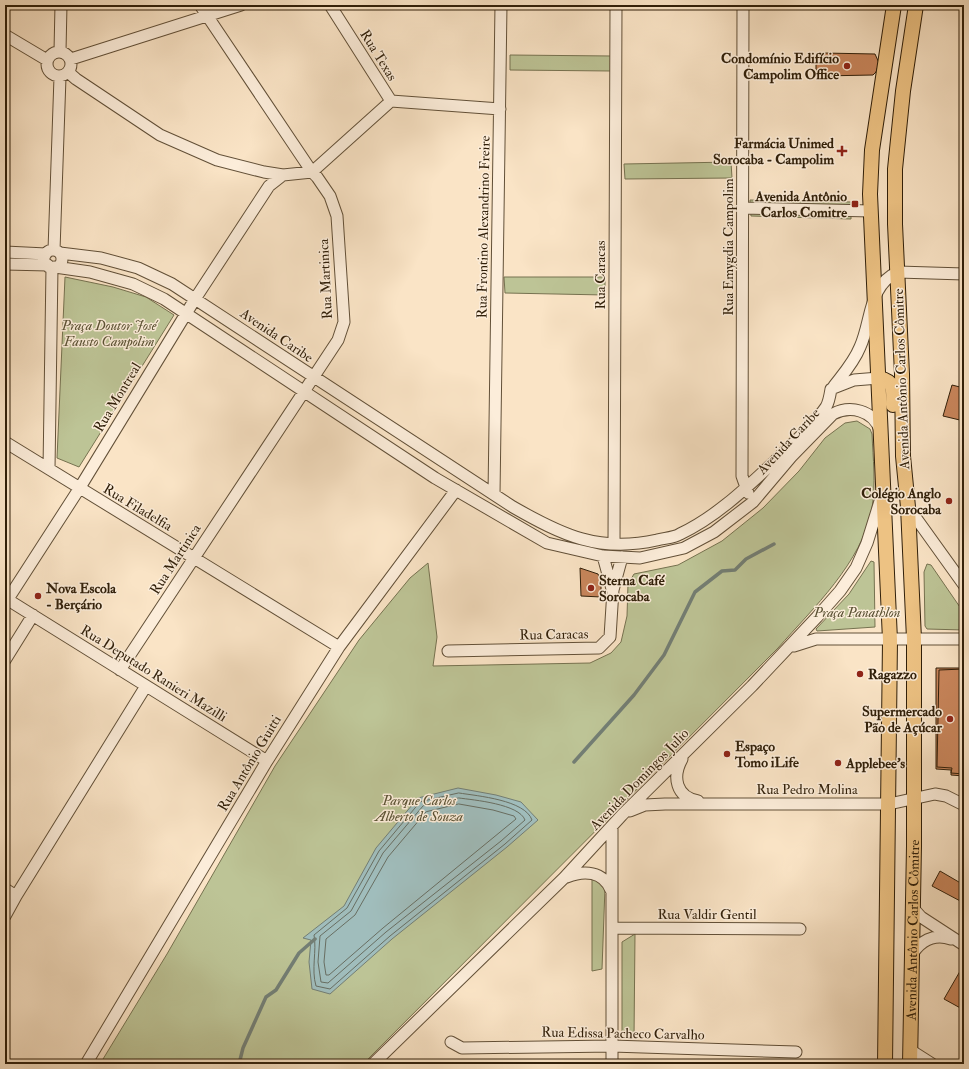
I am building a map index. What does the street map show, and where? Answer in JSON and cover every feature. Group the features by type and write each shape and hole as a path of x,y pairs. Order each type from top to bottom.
{"main road":[{"name":"Avenida Antônio Carlos Cômitre","path":"885,1064 890,640 882,438 870,211 872,150 894,5"},
{"name":"Avenida Antônio Carlos Cômitre","path":"910,1064 914,797 914,639 908,507 903,456 901,338 895,169 903,91 916,5"},
{"path":"879,378 888,380 892,387 895,474 908,507"}],"street":[{"path":"60,51 61,5"},
{"name":"Rua Martinica","path":"120,670 338,340 344,322 337,216 330,196 312,172 200,5"},
{"path":"71,59 241,5"},
{"name":"Rua Texas","path":"330,5 391,101"},
{"name":"Rua Frontino Alexandrino Freire","path":"494,494 501,5"},
{"name":"Rua Caracas","path":"614,544 616,5"},
{"name":"Rua Emygdia Campolim","path":"742,5 742,476 745,488"},
{"path":"5,35 47,60"},
{"path":"49,469 52,267 45,259 53,252 64,74 72,66 71,59 65,53 60,51 52,54 47,60 46,64 49,72 64,74 76,80 160,135 217,160 264,172 283,175 312,172 391,101 500,109"},
{"name":"Rua Montreal","path":"6,598 79,489 195,299 269,186 283,175"},
{"path":"743,208 870,211"},
{"name":"Avenida Caribe","path":"5,252 53,252 101,258 138,268 172,284 464,476 552,529 584,540 614,544 639,544 679,535 706,519 745,488 788,448 827,406 831,389 854,362 866,331 875,293"},
{"path":"52,267 59,265 62,260 53,252"},
{"name":"Avenida Caribe","path":"5,264 52,267 90,272 134,284 164,299 435,478 547,542 603,556 640,558 684,548 714,532 754,502 791,457 833,414 842,409 865,412 875,420 882,438"},
{"path":"898,272 964,274"},
{"name":"Avenida Antônio Carlos Cômitre","path":"875,293 889,276 898,272"},
{"path":"831,389 854,380 879,378"},
{"name":"Rua Filadelfia","path":"5,442 79,489 338,647"},
{"name":"Rua Frontino Alexandrino Freire","path":"481,486 490,468 494,450"},
{"path":"455,489 454,480 459,476 464,476"},
{"name":"Avenida Domingos Julio","path":"373,1064 564,878 612,829 622,816 790,648 840,591 856,568 872,530 883,485"},
{"path":"470,498 478,495 481,486"},
{"path":"745,488 754,502"},
{"name":"Rua Antônio Guitti","path":"86,1064 267,760 338,647 455,489"},
{"path":"908,507 964,585"},
{"name":"Rua Caracas","path":"603,556 612,590"},
{"name":"Rua Caracas","path":"448,651 599,648 610,637 612,590 622,557"},
{"name":"Rua Deputado Ranieri Mazilli","path":"6,598 267,760"},
{"path":"5,660 32,615"},
{"path":"790,648 816,639 964,639"},
{"path":"5,916 146,686"},
{"name":"Rua Pedro Molina","path":"689,749 679,765 676,775 677,785 681,792 685,797 695,800 725,804"},
{"path":"889,804 928,794 941,794 964,806"},
{"name":"Rua Pedro Molina","path":"622,816 645,805 889,804"},
{"path":"612,829 612,1064"},
{"path":"564,878 582,872 591,873 604,879 612,891"},
{"path":"5,889 16,896"},
{"path":"912,907 921,917 960,942"},
{"path":"911,957 916,948 923,941 932,924"},
{"name":"Rua Valdir Gentil","path":"613,928 800,929"},
{"path":"923,941 934,937 945,937 960,942"},
{"name":"Rua Edissa Pacheco Carvalho","path":"451,1042 462,1048 612,1046 796,1052"},
{"path":"910,1050 932,1064"}],"green space":[{"path":"510,55 612,56 611,71 510,70"},
{"path":"731,162 732,178 625,179 624,164"},
{"path":"750,200 851,202 851,219 751,216"},
{"name":"Praça Doutor José Fausto Campolim","path":"65,277 113,287 146,297 174,315 79,467 57,458"},
{"path":"504,277 605,277 605,295 505,293"},
{"name":"Parque Carlos Alberto de Souza","path":"857,421 870,429 872,434 874,480 872,508 867,528 858,547 834,584 778,648 363,1064 100,1064 167,954 275,766 359,640 410,578 428,563 437,637 433,666 590,663 611,653 621,642 627,616 628,584 634,574 678,565 722,541 763,508 799,471 825,438 845,423"},
{"name":"Praça Panathlon","path":"871,561 874,562 875,627 817,631 816,629 849,594"},
{"path":"927,564 931,565 964,613 964,630 927,629 925,626 924,572"},
{"path":"592,877 605,887 602,969 592,971"},
{"path":"635,934 634,1038 627,1037 622,1031 622,942"}],"water":[{"path":"458,788 496,795 521,802 538,820 507,847 392,939 330,994 312,989 309,962 311,940 303,938 344,906 376,848 418,798"}],"building":[{"name":"Condomínio Edifício Campolim Office","path":"823,53 875,54 879,63 876,72 873,75 821,76 816,69 816,61"},
{"path":"952,385 964,388 964,421 943,416"},
{"name":"Sterna Café Sorocaba","path":"580,568 598,574 601,581 601,597 581,596"},
{"name":"Supermercado Pão de Açúcar","path":"936,668 964,668 964,776 951,775 951,770 936,769"},
{"name":"Supermercado Pão de Açúcar","path":"964,669 964,774 951,773 952,768 937,767 939,670"},
{"path":"940,871 964,885 964,903 932,886"},
{"path":"963,966 964,967 964,1010 944,999"}],"waterway":[{"path":"574,762 634,695 664,655 695,592 722,571 735,570 746,559 774,544"},
{"path":"239,1064 243,1048 266,997 276,990 299,953 315,939"}],"place":[{"name":"Condomínio Edifício Campolim Office","path":"847,66"},
{"name":"Farmácia Unimed Sorocaba - Campolim","path":"842,151"},
{"name":"Avenida Antônio Carlos Comitre","path":"855,204"},
{"name":"Colégio Anglo Sorocaba","path":"949,501"},
{"name":"Sterna Café Sorocaba","path":"591,588"},
{"name":"Nova Escola - Berçário","path":"38,596"},
{"name":"Ragazzo","path":"860,674"},
{"name":"Supermercado Pão de Açúcar","path":"950,719"},
{"name":"Espaço Tomo iLife","path":"727,754"},
{"name":"Applebee's","path":"838,763"}]}
